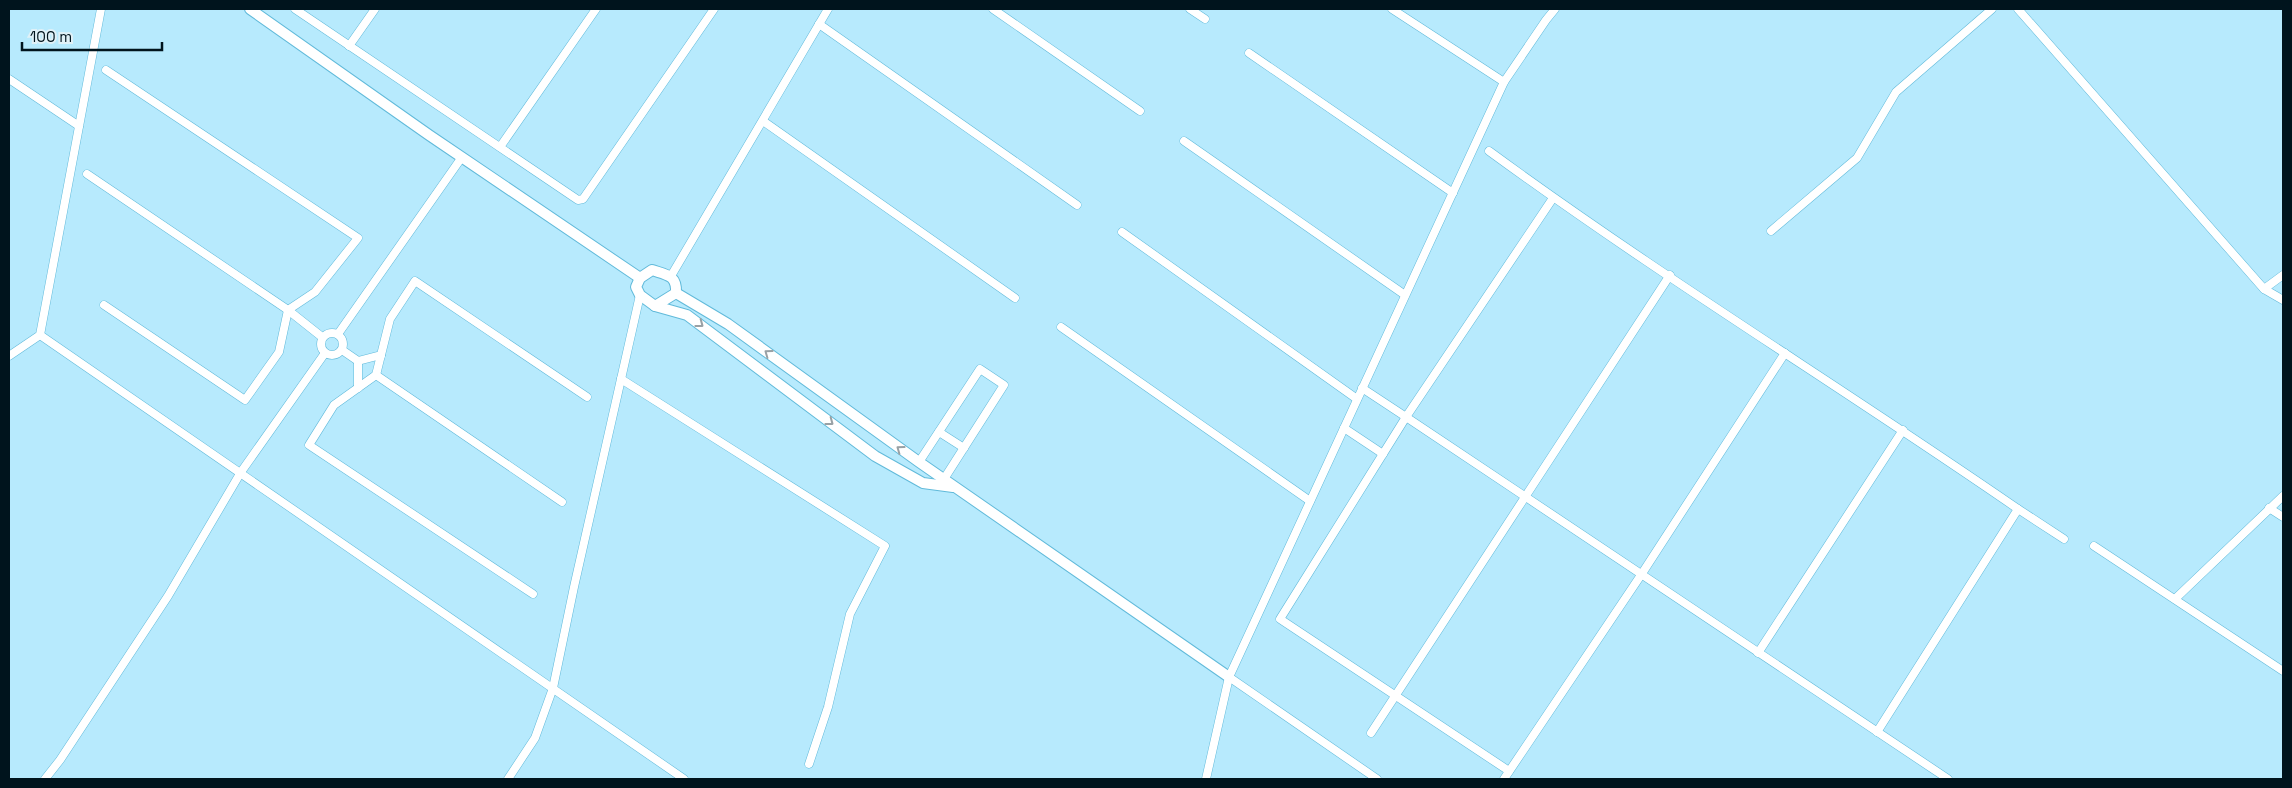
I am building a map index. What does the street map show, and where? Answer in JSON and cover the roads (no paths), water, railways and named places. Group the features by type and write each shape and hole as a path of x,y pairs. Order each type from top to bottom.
{"street":[{"path":"9,356 40,335 101,9"},
{"path":"250,9 640,278"},
{"path":"295,9 574,198 583,199 714,9"},
{"path":"349,46 375,9"},
{"path":"500,148 596,9"},
{"path":"671,276 828,9"},
{"path":"993,9 1140,111"},
{"path":"1190,9 1205,19"},
{"path":"1392,9 1504,82"},
{"path":"1206,779 1229,677 1504,82 1546,20 1556,9"},
{"path":"1772,231 1857,158 1896,92 1992,9"},
{"path":"2018,9 2264,289 2283,300"},
{"path":"819,24 1077,205"},
{"path":"1249,53 1453,192"},
{"path":"104,305 245,400 278,352 288,310 315,292 358,238 106,70"},
{"path":"9,79 79,126"},
{"path":"763,121 1015,298"},
{"path":"1184,141 1405,295"},
{"path":"1489,151 1553,198 2064,539"},
{"path":"338,334 462,157"},
{"path":"87,174 288,310 322,337"},
{"path":"1509,771 1280,618 1406,417 1553,198"},
{"path":"1122,232 1357,399"},
{"path":"676,293 677,284 671,276 652,270 640,278 636,287 640,296 656,306 687,315 874,456 923,483 954,487"},
{"path":"1371,732 1670,275"},
{"path":"2264,289 2283,275"},
{"path":"533,594 309,445 334,405 376,375 390,319 415,281 587,397"},
{"path":"656,306 676,293"},
{"path":"676,293 728,324 944,480 1377,779"},
{"path":"508,779 535,738 553,688 640,296"},
{"path":"1061,327 1310,501"},
{"path":"333,332 338,334 342,338 342,350 337,354 325,353 320,342 322,337 333,332"},
{"path":"40,335 684,779"},
{"path":"342,350 358,361 381,355"},
{"path":"45,779 60,760 162,605 241,472 325,353"},
{"path":"1504,779 1641,575 1785,353"},
{"path":"358,361 358,388"},
{"path":"919,462 980,370 1004,385 944,480"},
{"path":"376,375 562,502"},
{"path":"621,379 885,546 850,614 828,707 809,764"},
{"path":"1362,388 1948,779"},
{"path":"1344,428 1383,454"},
{"path":"1758,653 1903,430"},
{"path":"939,432 964,448"},
{"path":"2175,599 2283,496"},
{"path":"2269,508 2283,517"},
{"path":"1877,732 2018,510"},
{"path":"2094,546 2283,671"}]}
